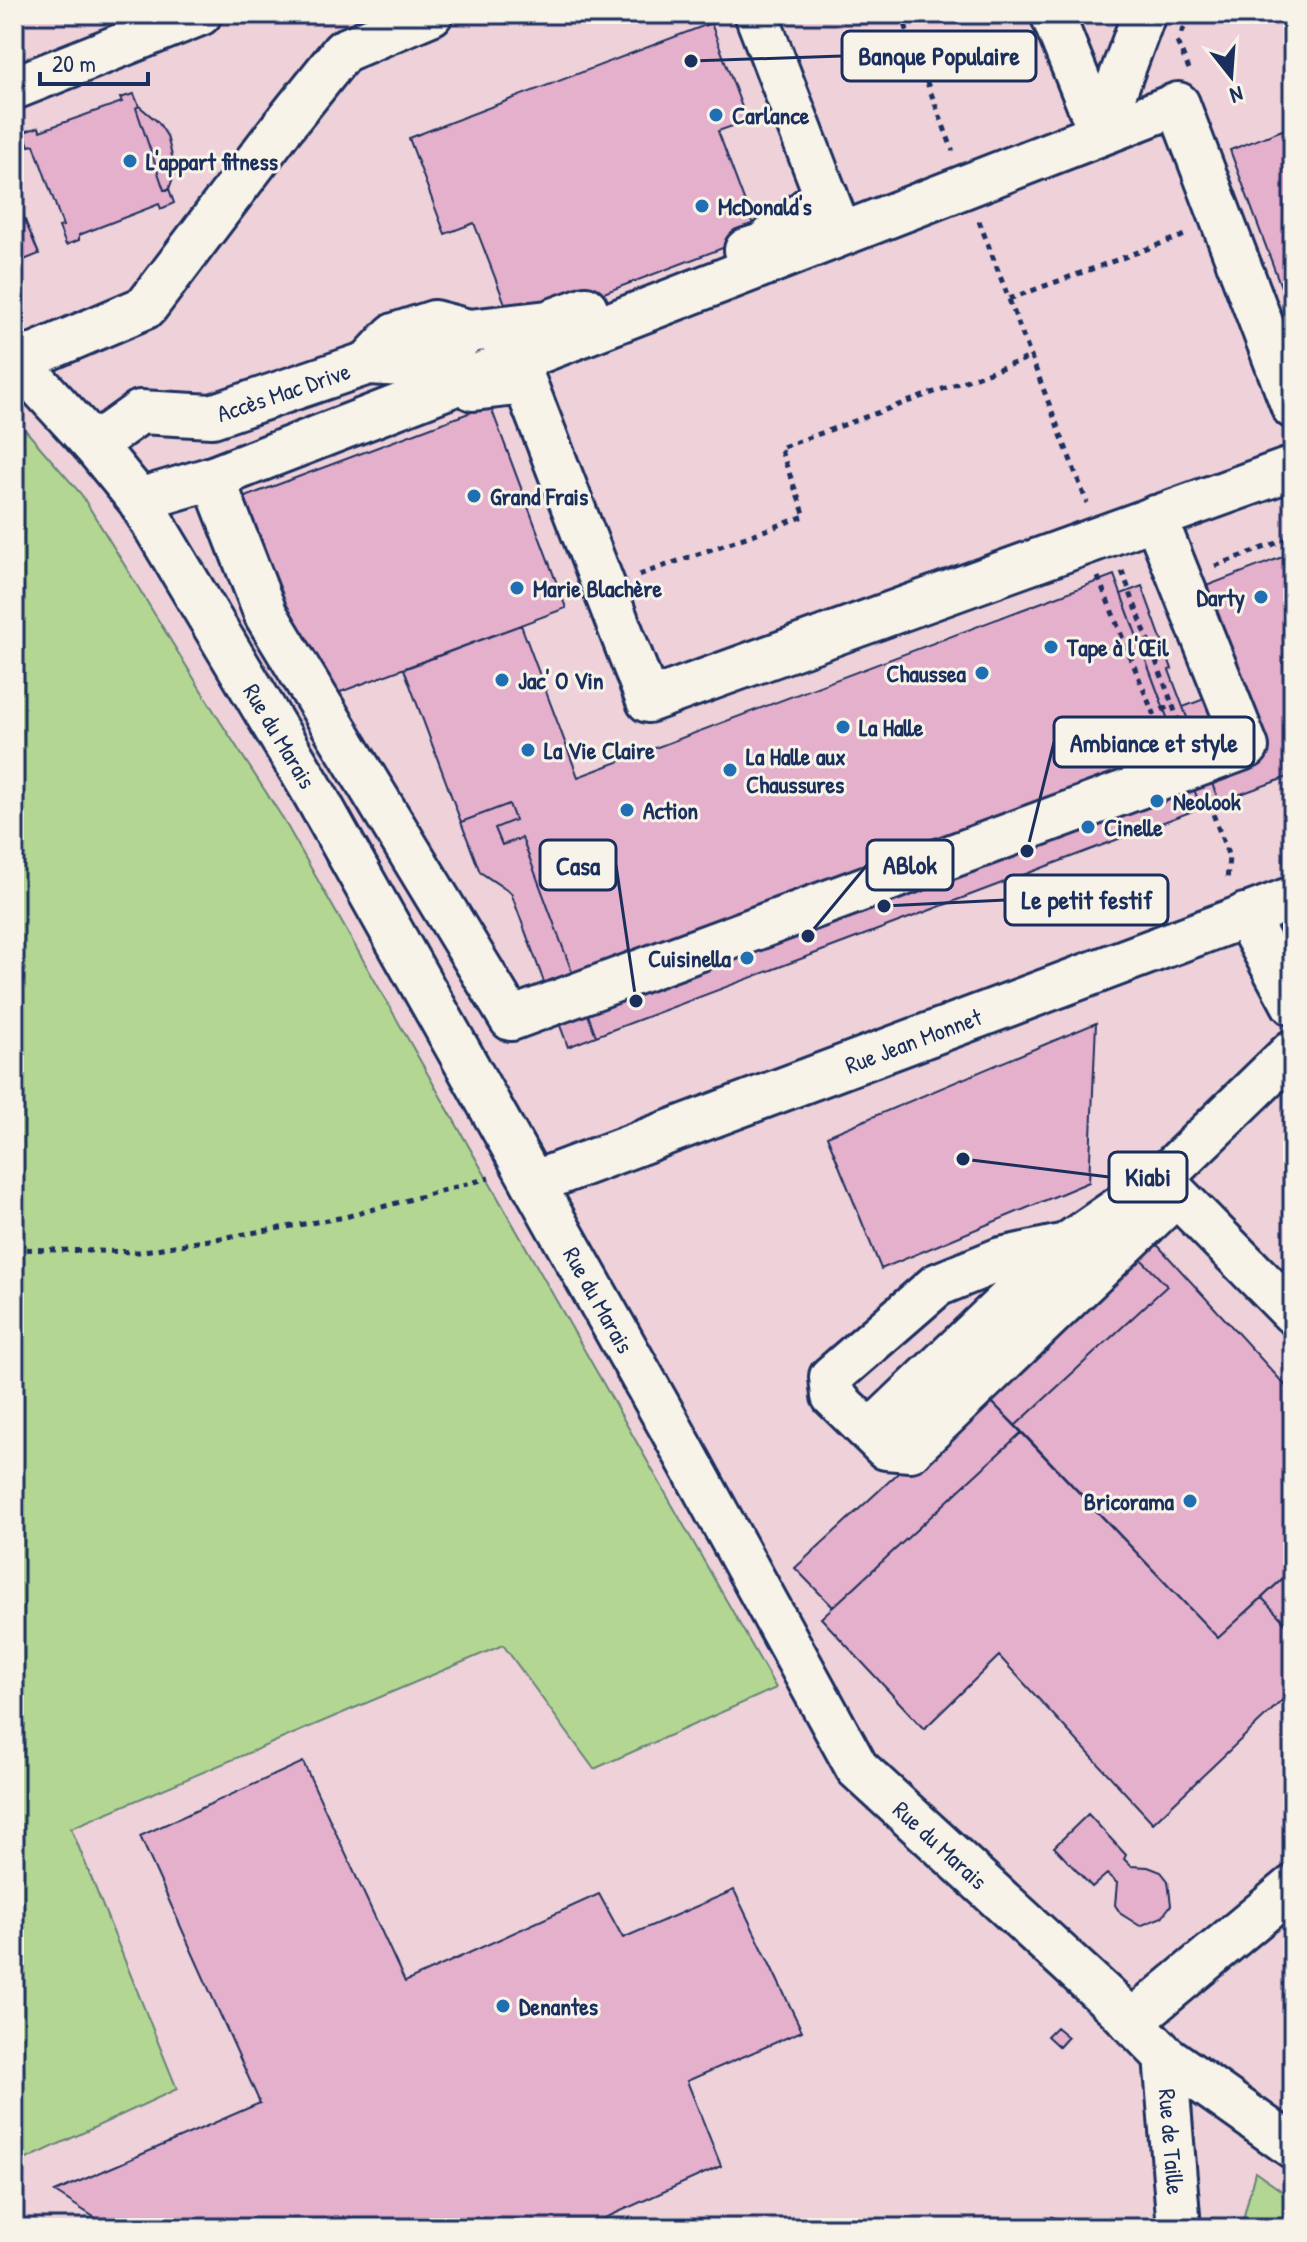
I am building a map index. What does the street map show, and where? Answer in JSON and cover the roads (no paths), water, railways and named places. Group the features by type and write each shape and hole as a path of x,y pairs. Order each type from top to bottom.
{"street":[{"path":"14,88 200,14"},
{"path":"16,360 146,307 343,51 431,14"},
{"path":"756,14 841,234"},
{"path":"1052,14 1100,133"},
{"path":"1100,133 1144,14"},
{"path":"139,500 213,478 1178,104 1293,407"},
{"name":"Accès Mac Drive","path":"94,445 140,412 212,416 368,363 394,335 434,322 469,331 548,322 762,245 826,195"},
{"name":"Rue du Marais","path":"16,360 94,445 139,500 310,786 857,1768 1165,2056 1293,2147"},
{"path":"431,393 525,383 648,701 1293,468"},
{"path":"213,478 266,615 511,1019 1247,747 1155,517"},
{"path":"1261,910 1293,945"},
{"path":"1261,910 1293,1004"},
{"name":"Rue Jean Monnet","path":"529,1176 1261,910"},
{"path":"1066,1245 1001,1259 937,1285 831,1377 833,1396 886,1448 910,1450 1168,1187 1293,1051"},
{"path":"870,1432 1066,1245 1168,1187"},
{"path":"1168,1187 1293,1313"},
{"path":"1131,2022 1293,1887"},
{"name":"Rue de Taille","path":"1165,2056 1179,2228"}],"place":[{"name":"Banque Populaire","path":"691,61"},
{"name":"Carlance","path":"716,115"},
{"name":"L'appart fitness","path":"130,161"},
{"name":"McDonald's","path":"702,206"},
{"name":"Grand Frais","path":"474,496"},
{"name":"Marie Blachère","path":"517,588"},
{"name":"Darty","path":"1261,597"},
{"name":"Tape à l'Œil","path":"1051,647"},
{"name":"Chaussea","path":"982,673"},
{"name":"Jac' O Vin","path":"502,680"},
{"name":"La Halle","path":"843,727"},
{"name":"La Vie Claire","path":"528,750"},
{"name":"La Halle aux Chaussures","path":"730,770"},
{"name":"Neolook","path":"1157,801"},
{"name":"Action","path":"627,810"},
{"name":"Cinelle","path":"1088,827"},
{"name":"Ambiance et style","path":"1027,851"},
{"name":"Le petit festif","path":"884,906"},
{"name":"ABlok","path":"808,936"},
{"name":"Cuisinella","path":"747,958"},
{"name":"Casa","path":"636,1001"},
{"name":"Kiabi","path":"963,1159"},
{"name":"Bricorama","path":"1190,1501"},
{"name":"Denantes","path":"503,2006"}]}
